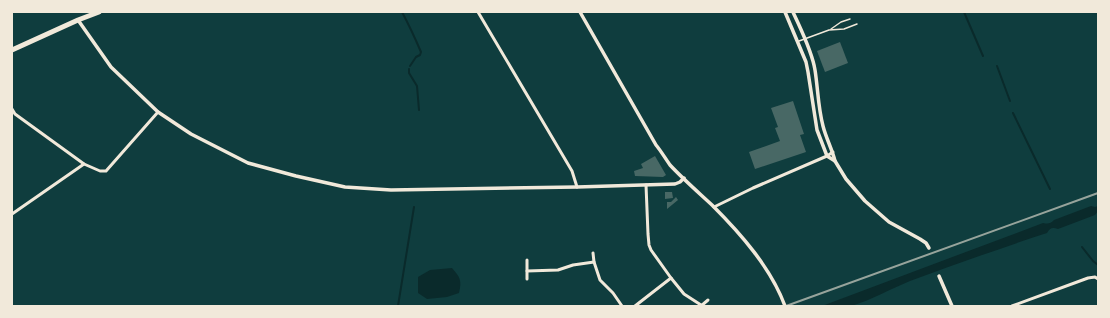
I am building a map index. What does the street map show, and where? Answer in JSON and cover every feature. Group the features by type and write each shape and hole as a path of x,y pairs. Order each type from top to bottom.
{"highway":[{"path":"12,50 99,12"}],"street":[{"path":"478,12 572,171 577,187"},
{"path":"580,12 656,145 670,164 714,207 752,250 769,274 784,304"},
{"path":"785,12 806,62 817,130 827,156 834,161 846,179 865,201 889,222 920,239 926,243 929,248"},
{"path":"794,12 815,70 823,127 833,152 834,161"},
{"path":"78,20 111,67 158,112 191,134 248,163 296,176 338,186 391,190 675,184 684,178"},
{"path":"812,98 818,97"},
{"path":"12,109 15,114 84,164 100,171 106,171 158,112"},
{"path":"714,207 833,152"},
{"path":"12,214 84,164"},
{"path":"646,185 649,245 653,255 684,294 701,306 708,300"},
{"path":"593,253 594,262 600,280 613,293 622,306"},
{"path":"527,260 527,280"},
{"path":"527,271 558,270 573,265 594,262"},
{"path":"939,276 952,306"},
{"path":"1012,306 1088,278 1095,277 1098,279"},
{"path":"635,306 671,278"}],"lane":[{"path":"829,30 841,22 850,19"},
{"path":"797,41 829,30 857,24"}],"water":[{"path":"1091,206 1098,206 1098,211 1095,215 1058,229 1051,228 1047,233 910,281 859,304 851,306 822,306 1043,223 1048,224 1054,220"},
{"path":"452,268 460,279 459,293 447,297 427,299 418,293 418,277 430,270"}],"building":[{"path":"840,42 848,63 825,72 817,51"},
{"path":"793,101 804,134 800,135 806,152 755,169 749,152 780,141 775,128 778,127 771,108"},
{"path":"655,156 666,175 663,177 635,176 634,171 643,168 641,164"},
{"path":"665,192 672,192 673,198 665,199"},
{"path":"676,197 678,200 667,209 667,202 671,202"}],"waterway":[{"path":"402,12 421,52 410,66"},
{"path":"964,12 983,56"},
{"path":"997,66 1010,101"},
{"path":"409,69 409,73 417,86 419,110"},
{"path":"1013,113 1050,189"},
{"path":"398,306 414,207"},
{"path":"1082,247 1098,265"}],"railway":[{"path":"786,306 1098,193"}]}
